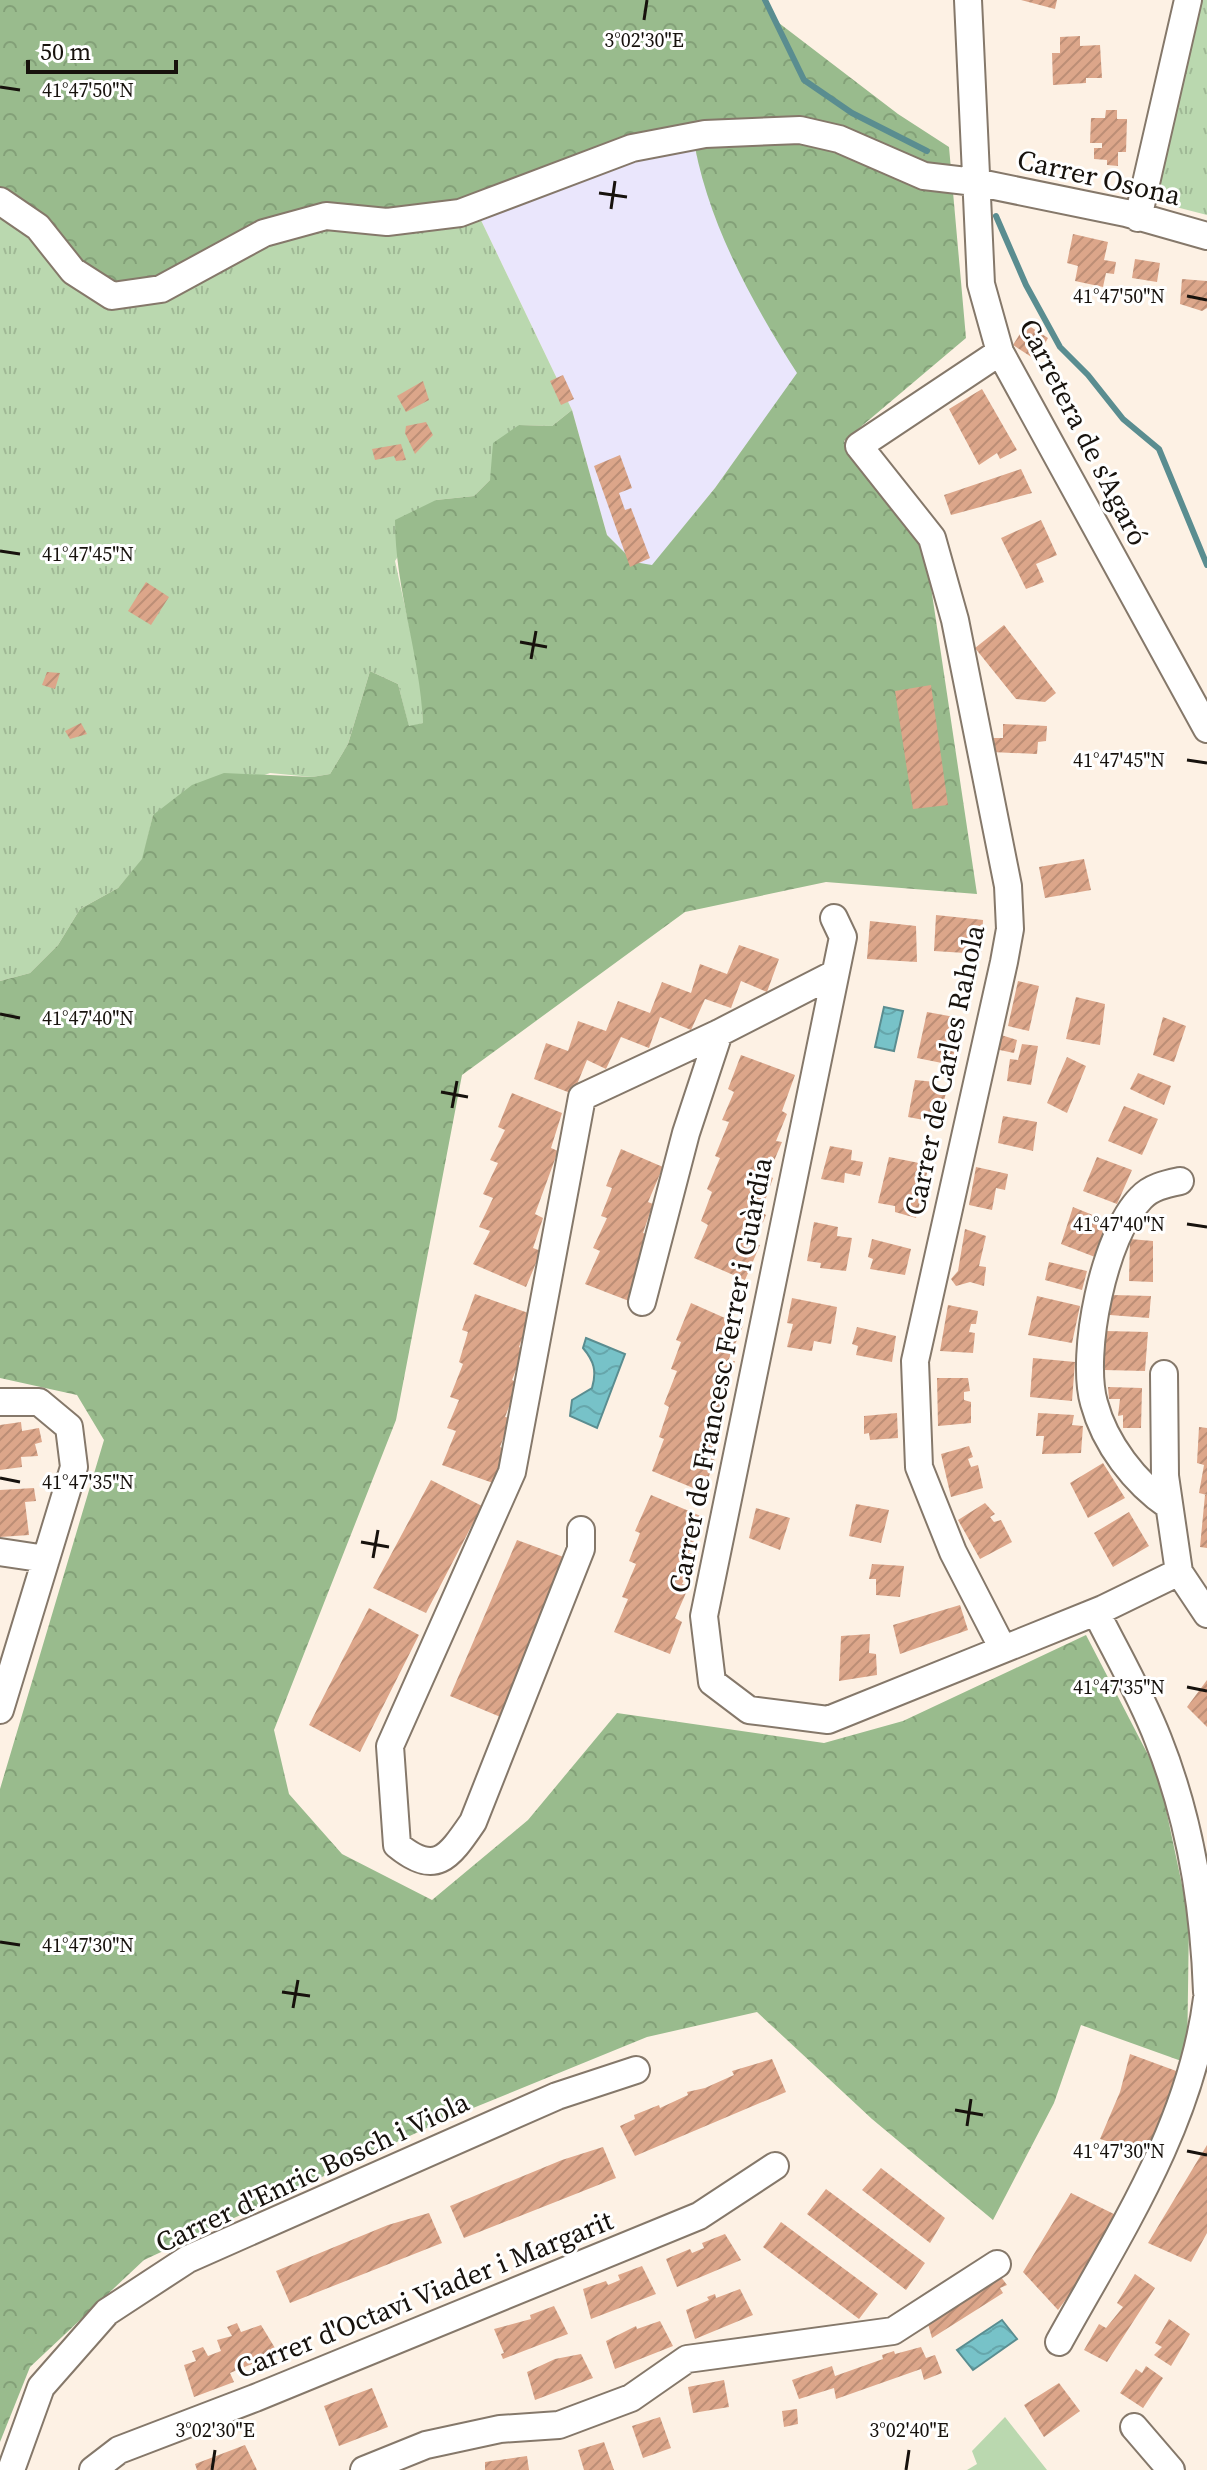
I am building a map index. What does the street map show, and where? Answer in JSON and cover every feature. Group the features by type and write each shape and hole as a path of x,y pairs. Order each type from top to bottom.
{"street":[{"name":"Carretera de s'Agaró","path":"968,0 981,284 1000,352 1207,729"},
{"path":"1138,218 1188,0"},
{"name":"Carrer Osona","path":"0,201 38,227 73,271 112,296 161,289 264,233 326,216 387,222 460,213 632,148 705,134 800,130 839,139 924,176 975,182 1207,236"},
{"name":"Carrer de Carles Rahola","path":"1000,352 859,446 932,538 955,620 1008,886 1010,929 1004,962 915,1361 919,1467 953,1552 1003,1649"},
{"name":"Carrer de Francesc Ferrer i Guàrdia","path":"834,918 843,937 704,1616 712,1682 749,1710 828,1720 1096,1612 1179,1572"},
{"path":"581,1530 581,1549 473,1822 454,1849 436,1861 417,1861 397,1845 390,1746 512,1472 582,1097 719,1033 834,974"},
{"path":"642,1302 686,1133 719,1033"},
{"path":"1169,1506 1145,1489 1121,1458 1093,1403 1089,1373 1100,1286 1126,1220 1143,1195 1180,1181"},
{"path":"1164,1374 1165,1476 1179,1572 1207,1614"},
{"path":"0,1402 39,1402 69,1427 74,1467 0,1710"},
{"path":"0,1552 46,1559"},
{"path":"1096,1612 1155,1731 1179,1805 1201,1903 1207,1992"},
{"path":"1059,2342 1134,2213 1201,2049 1207,1998"},
{"name":"Carrer d'Enric Bosch i Viola","path":"11,2470 41,2387 107,2312 188,2259 557,2096 636,2070"},
{"name":"Carrer d'Octavi Viader i Margarit","path":"93,2470 119,2450 255,2398 699,2216 775,2166"},
{"path":"364,2470 426,2445 500,2429 559,2425 631,2398 687,2359 893,2331 997,2264"},
{"path":"1134,2427 1171,2470"}],"shaded area":[{"path":"694,146 715,217 742,277 798,373 715,488 652,566 634,562 607,535 572,410 478,214 593,167"}],"green space":[{"path":"0,0 764,0 775,20 898,114 949,147 966,338 844,441 925,547 977,894 826,882 685,912 462,1075 396,1420 274,1730 289,1794 342,1854 432,1900 528,1820 617,1713 824,1743 903,1721 1086,1635 1159,1776 1189,1918 1187,2063 1081,2025 1054,2103 993,2220 872,2119 757,2012 647,2037 446,2119 144,2260 30,2367 0,2442 0,1789 104,1440 77,1395 0,1378 0,981 30,973 58,945 80,909 118,888 142,859 153,815 192,785 224,773 312,777 330,774 348,744 370,671 398,684 409,726 423,723 399,571 395,520 436,500 474,496 490,480 493,443 519,425 552,426 572,410 607,535 634,562 652,565 715,488 797,373 732,257 707,195 692,130 451,206 401,214 348,209 157,283 121,283 90,272 0,190"},
{"path":"1195,0 1207,0 1207,215 1149,200"},
{"path":"0,210 121,305 150,304 196,284 255,245 314,226 478,214 572,410 552,426 519,425 490,480 474,496 436,500 395,561 421,680 423,723 409,727 398,684 370,671 348,744 330,774 312,777 270,773 153,815 143,859 118,888 80,909 58,945 30,973 0,981"},
{"path":"1005,2417 1047,2470 967,2470 977,2464 972,2451"}],"water":[{"path":"884,1007 903,1011 894,1051 875,1047"},
{"path":"586,1338 625,1354 597,1428 570,1416 572,1400 592,1388 594,1382 594,1366 583,1348"},
{"path":"1002,2320 1017,2339 973,2370 957,2350"}],"building":[{"path":"1021,0 1057,0 1055,9"},
{"path":"1080,36 1080,46 1100,45 1102,78 1086,78 1086,83 1053,85 1052,53 1060,53 1060,37"},
{"path":"1106,110 1117,110 1117,119 1127,119 1126,152 1118,152 1118,166 1107,165 1107,160 1094,159 1094,148 1102,148 1102,143 1090,143 1091,118 1105,118"},
{"path":"1073,234 1108,242 1104,260 1116,262 1114,274 1106,273 1103,287 1075,281 1078,266 1067,263"},
{"path":"1135,259 1160,263 1157,282 1132,278"},
{"path":"1182,279 1207,281 1207,308 1202,311 1180,304"},
{"path":"1026,324 1048,338 1036,360 1013,345"},
{"path":"563,375 574,399 561,405 550,381"},
{"path":"423,381 429,400 406,412 397,396"},
{"path":"982,389 1017,450 1000,459 997,453 979,465 949,409"},
{"path":"426,422 433,435 415,454 405,433 406,426"},
{"path":"401,444 406,460 396,461 394,456 375,460 372,449"},
{"path":"620,455 632,488 619,493 625,510 631,508 650,558 630,567 594,466"},
{"path":"1021,469 1032,493 951,515 944,495"},
{"path":"1041,520 1057,555 1036,564 1044,582 1026,589 1001,538"},
{"path":"146,582 169,597 151,625 128,611"},
{"path":"1004,625 1056,693 1045,702 1016,699 975,648"},
{"path":"47,672 60,673 55,689 42,685"},
{"path":"931,685 948,805 913,809 895,691"},
{"path":"81,723 87,734 70,739 65,731"},
{"path":"1003,724 1047,726 1046,741 1038,742 1037,754 992,752 988,738 1003,738"},
{"path":"1084,859 1091,890 1045,898 1039,867"},
{"path":"936,915 983,920 981,954 934,951"},
{"path":"870,921 916,926 917,962 867,959"},
{"path":"739,945 779,959 767,992 741,981 731,1008 705,999 691,1030 660,1017 649,1048 621,1037 606,1069 587,1060 573,1094 534,1079 546,1043 568,1051 578,1021 606,1031 618,1001 650,1013 662,982 691,993 700,964 727,974"},
{"path":"1018,981 1039,986 1029,1031 1008,1026"},
{"path":"1076,997 1105,1004 1100,1045 1066,1039"},
{"path":"927,1012 960,1018 952,1065 917,1058"},
{"path":"1163,1017 1186,1026 1174,1062 1153,1055"},
{"path":"998,1034 1017,1040 1014,1053 995,1049"},
{"path":"1022,1044 1038,1046 1031,1085 1007,1081 1010,1059 1018,1060"},
{"path":"741,1055 795,1075 782,1111 787,1114 776,1141 782,1142 768,1175 773,1178 761,1212 766,1215 754,1244 760,1245 745,1280 694,1258 708,1225 701,1221 712,1192 707,1189 720,1158 715,1156 729,1122 722,1120 734,1092 728,1089"},
{"path":"1067,1057 1086,1066 1067,1113 1047,1103"},
{"path":"1138,1073 1171,1086 1164,1105 1130,1089"},
{"path":"915,1080 935,1082 934,1090 946,1092 940,1123 908,1117"},
{"path":"512,1093 562,1113 551,1148 558,1151 535,1214 543,1218 533,1248 541,1251 526,1287 473,1264 490,1231 479,1227 493,1198 483,1194 498,1163 490,1160 505,1130 498,1127"},
{"path":"1124,1106 1158,1119 1142,1155 1108,1141"},
{"path":"1003,1116 1037,1122 1033,1151 998,1143"},
{"path":"830,1146 852,1150 851,1160 863,1162 860,1176 845,1173 844,1183 821,1179"},
{"path":"621,1149 663,1167 648,1202 653,1204 643,1233 650,1235 637,1267 643,1268 629,1301 585,1284 600,1251 593,1248 607,1218 601,1216 612,1188 606,1186"},
{"path":"889,1157 929,1165 916,1218 895,1212 895,1206 878,1203"},
{"path":"1097,1157 1132,1170 1117,1204 1083,1191"},
{"path":"976,1167 1008,1174 1005,1190 996,1188 992,1210 969,1205"},
{"path":"1073,1207 1110,1222 1095,1257 1061,1244"},
{"path":"814,1222 838,1227 837,1236 852,1238 846,1271 820,1268 821,1263 807,1261"},
{"path":"965,1229 986,1236 979,1266 986,1267 984,1286 970,1282 956,1286 951,1279 958,1271"},
{"path":"872,1239 911,1249 905,1275 870,1269 873,1259 868,1257"},
{"path":"1130,1239 1153,1241 1153,1282 1129,1281"},
{"path":"1049,1262 1087,1271 1082,1290 1045,1280"},
{"path":"475,1294 531,1314 519,1347 524,1350 512,1380 518,1383 505,1417 511,1418 500,1447 506,1450 493,1483 442,1465 456,1431 447,1428 459,1400 450,1397 463,1364 459,1362 468,1332 462,1330"},
{"path":"1112,1295 1151,1296 1149,1318 1110,1315"},
{"path":"1037,1296 1080,1306 1072,1343 1028,1335"},
{"path":"792,1298 837,1307 831,1344 814,1341 812,1351 787,1347 793,1324 787,1323"},
{"path":"691,1303 743,1326 728,1361 735,1361 724,1389 729,1392 717,1425 722,1427 710,1458 715,1460 703,1492 652,1471 664,1439 659,1437 669,1407 664,1404 677,1371 671,1369 681,1342 676,1340"},
{"path":"948,1305 978,1311 976,1324 971,1324 969,1332 975,1333 973,1353 940,1351"},
{"path":"857,1327 896,1336 892,1362 856,1355 858,1346 852,1344"},
{"path":"1106,1331 1148,1332 1145,1371 1104,1370"},
{"path":"1033,1358 1075,1362 1072,1401 1030,1397"},
{"path":"937,1378 968,1378 970,1391 964,1392 964,1400 971,1402 971,1423 938,1426"},
{"path":"1108,1387 1142,1388 1141,1428 1123,1428 1123,1415 1118,1416 1120,1399 1109,1399"},
{"path":"897,1413 898,1438 870,1440 869,1433 864,1434 864,1416"},
{"path":"1038,1413 1074,1415 1072,1425 1083,1426 1081,1453 1042,1454 1044,1436 1036,1436"},
{"path":"21,1422 22,1431 39,1428 42,1442 35,1444 38,1456 21,1457 22,1467 0,1470 0,1425"},
{"path":"1199,1427 1207,1428 1207,1495 1199,1493 1204,1465 1197,1463"},
{"path":"969,1446 973,1457 968,1459 971,1467 978,1465 983,1488 951,1497 941,1454"},
{"path":"1103,1463 1125,1498 1088,1518 1070,1483"},
{"path":"431,1480 482,1506 426,1613 373,1588"},
{"path":"34,1488 36,1501 25,1502 29,1535 0,1537 0,1490"},
{"path":"651,1495 703,1517 689,1553 695,1554 682,1584 689,1586 675,1618 682,1622 670,1654 614,1632 628,1599 622,1597 636,1564 629,1561 640,1533 635,1531"},
{"path":"1207,1495 1207,1548 1200,1547"},
{"path":"985,1503 995,1514 990,1517 994,1522 1001,1520 1012,1542 980,1559 958,1520"},
{"path":"856,1504 889,1510 881,1543 849,1536"},
{"path":"756,1508 790,1518 780,1550 749,1538"},
{"path":"1129,1512 1149,1546 1113,1567 1094,1533"},
{"path":"517,1540 569,1559 503,1718 450,1696"},
{"path":"872,1564 904,1566 900,1597 876,1595 876,1579 869,1579"},
{"path":"960,1605 968,1630 900,1654 893,1625"},
{"path":"369,1608 419,1635 360,1752 309,1725"},
{"path":"870,1634 869,1653 876,1654 877,1675 839,1681 841,1636"},
{"path":"1207,1680 1207,1727 1187,1707"},
{"path":"1130,2054 1179,2072 1147,2153 1100,2139 1120,2092"},
{"path":"772,2059 786,2092 635,2156 620,2126 635,2119 634,2115 659,2105 660,2108 688,2095 687,2092 734,2075 732,2071"},
{"path":"1207,2145 1207,2233 1191,2262 1148,2243"},
{"path":"603,2147 616,2178 464,2238 450,2206 562,2160"},
{"path":"881,2168 945,2218 930,2243 862,2190"},
{"path":"826,2189 925,2263 906,2290 807,2214"},
{"path":"1071,2193 1118,2216 1085,2274 1058,2310 1023,2272"},
{"path":"429,2213 442,2243 290,2303 276,2271 388,2225"},
{"path":"781,2222 878,2294 859,2319 763,2247"},
{"path":"725,2234 741,2260 677,2287 666,2259 690,2249 692,2253 704,2248 702,2243"},
{"path":"642,2266 656,2294 591,2319 583,2289 606,2281 608,2285 620,2280 618,2275"},
{"path":"1135,2274 1155,2288 1107,2362 1084,2350 1099,2324 1106,2328 1123,2307 1117,2303"},
{"path":"1001,2277 1007,2285 1000,2288 1003,2293 932,2338 928,2324"},
{"path":"740,2289 753,2315 695,2339 686,2310 709,2300 707,2297 715,2294 716,2298"},
{"path":"554,2306 568,2334 503,2359 501,2354 504,2353 494,2329 531,2319 530,2315"},
{"path":"1169,2319 1190,2334 1171,2366 1154,2355 1162,2347 1155,2343"},
{"path":"660,2321 673,2346 615,2369 606,2341 636,2326 637,2329"},
{"path":"237,2323 241,2332 261,2325 278,2353 230,2373 234,2382 194,2397 184,2365 196,2361 192,2351 203,2347 208,2356 221,2351 217,2340 232,2336 227,2327"},
{"path":"921,2347 926,2358 935,2355 942,2373 924,2380 921,2369 836,2399 834,2388 799,2399 792,2380 832,2366 835,2376 883,2359 882,2355"},
{"path":"581,2354 593,2378 535,2400 527,2372 555,2359"},
{"path":"1146,2366 1163,2378 1143,2408 1120,2393 1136,2369 1142,2373"},
{"path":"724,2380 729,2407 693,2413 688,2387"},
{"path":"1059,2383 1080,2411 1044,2437 1024,2405"},
{"path":"372,2388 388,2427 339,2446 324,2406"},
{"path":"797,2409 798,2424 784,2427 782,2411"},
{"path":"660,2417 671,2448 643,2458 632,2426"},
{"path":"604,2442 614,2470 584,2470 578,2450"},
{"path":"245,2445 257,2470 197,2470 195,2464"},
{"path":"527,2456 529,2470 485,2470 485,2462"}],"waterway":[{"path":"765,0 804,80 852,113 927,151"},
{"path":"996,216 1026,285 1060,347 1088,375 1123,419 1159,449 1207,565"}]}
